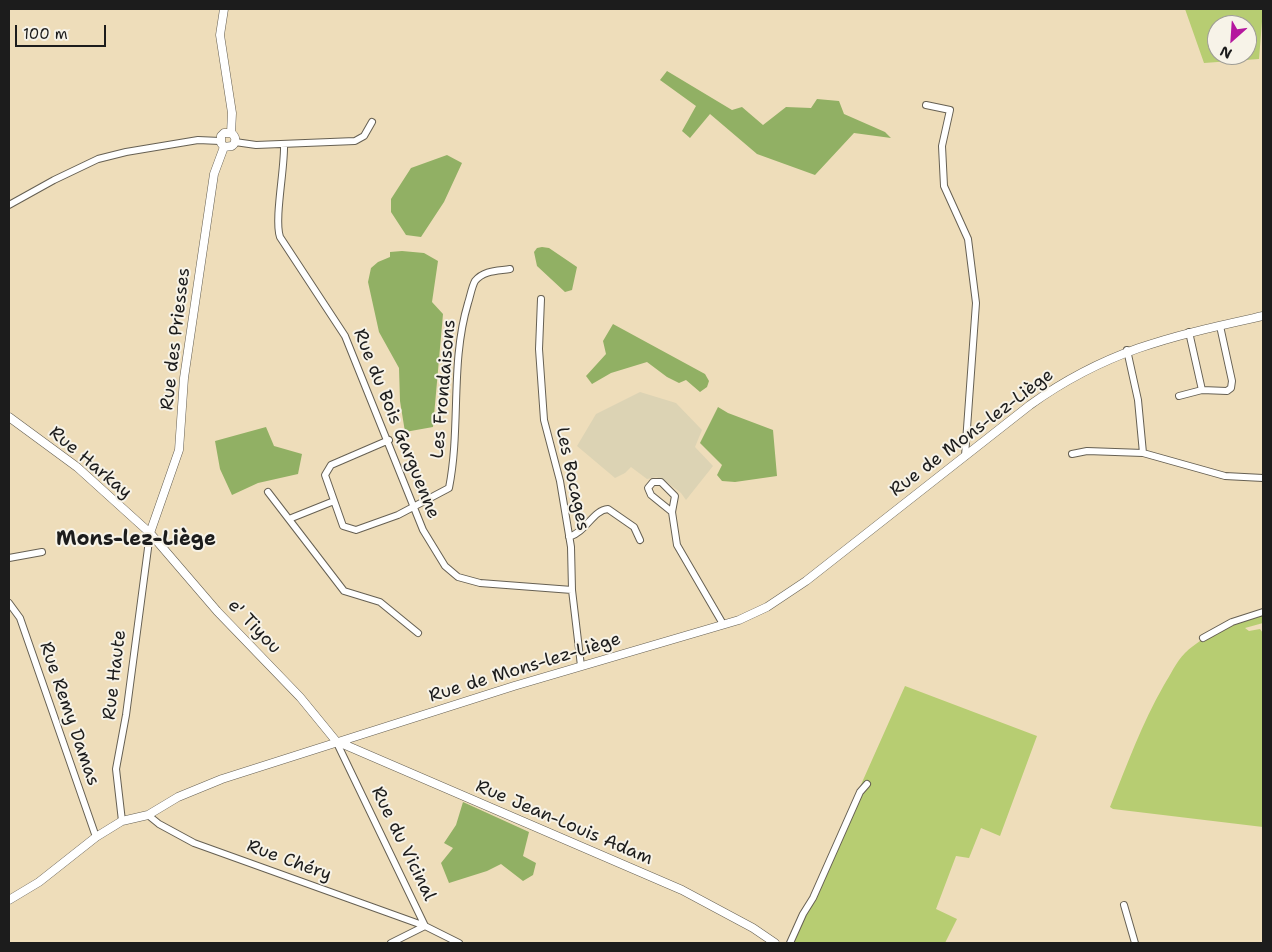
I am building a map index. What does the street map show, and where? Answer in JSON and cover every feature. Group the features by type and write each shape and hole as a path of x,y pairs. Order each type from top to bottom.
{"street":[{"path":"9,205 54,180 98,159 189,141 222,144 230,148 235,142 235,137 231,133 232,113 220,35 224,9"},
{"path":"926,105 950,110 942,146 943,178 946,192 968,239 976,303 965,456"},
{"path":"235,142 256,145 355,141 364,136 372,122"},
{"path":"222,144 224,133 231,133"},
{"name":"Rue des Priesses","path":"150,533 179,450 184,378 212,184 222,144"},
{"name":"Rue du Bois Garguenne","path":"284,144 284,166 278,224 280,237 341,327 389,440 423,530 444,566 458,577 480,583 572,590"},
{"name":"Les Frondaisons","path":"389,440 331,466 325,475 343,526 356,530 415,506 449,488 454,446 458,354 465,313 475,281 488,272 510,269"},
{"name":"Les Bocages","path":"540,298 539,349 544,420 560,481 571,547 572,590 581,666"},
{"name":"Rue de Mons-lez-Liège","path":"9,900 39,882 96,837 122,821 148,815 178,797 222,778 581,666 739,620 768,607 806,581 1044,395 1127,350 1190,332 1263,316"},
{"path":"1178,396 1202,390 1227,390 1231,388 1232,381 1220,326"},
{"path":"1190,332 1202,390"},
{"path":"1127,350 1138,400 1143,453"},
{"name":"Rue Harkay","path":"9,417 77,467 150,533"},
{"path":"1072,454 1087,451 1143,453 1225,476 1263,478"},
{"path":"672,512 649,493 648,488 653,482 661,482 674,493 676,501 672,512 677,545 723,624"},
{"path":"268,492 344,591 380,602 418,633"},
{"path":"289,519 334,501"},
{"path":"569,537 581,532 598,512 606,509 613,511 634,527 640,540"},
{"name":"e' Tiyou","path":"150,533 217,611 300,697 336,742"},
{"name":"Rue Haute","path":"122,821 116,769 125,720 150,533"},
{"path":"9,558 42,552"},
{"name":"Rue Remy Damas","path":"9,603 20,618 73,777 96,837"},
{"path":"1203,638 1232,622 1263,612"},
{"name":"Rue du Vicinal","path":"336,742 425,926 459,943"},
{"name":"Rue Jean-Louis Adam","path":"336,742 682,890 753,928 775,943"},
{"path":"790,943 803,914 813,898 860,792 867,784"},
{"name":"Rue Chéry","path":"148,815 159,824 194,842 425,926"},
{"path":"1124,905 1135,943"},
{"path":"391,943 425,926"}],"shaded area":[{"path":"640,392 676,403 702,430 695,447 713,466 686,500 681,493 664,480 656,477 647,479 631,467 625,473 615,478 577,446 596,414"}],"green space":[{"path":"1185,9 1263,9 1259,59 1257,59 1257,15 1207,15 1207,63 1204,63"},
{"path":"667,71 732,110 742,107 763,125 786,107 811,108 817,99 839,101 844,114 885,132 891,138 854,133 815,175 757,154 710,114 690,138 682,131 696,106 660,80"},
{"path":"447,155 462,163 444,202 421,237 406,235 391,212 391,199 411,168"},
{"path":"537,248 549,248 577,267 572,290 565,292 537,266 534,252"},
{"path":"390,252 424,253 438,261 432,302 443,314 433,427 405,432 400,401 399,368 379,332 368,282 371,268 378,262 390,257"},
{"path":"613,324 705,374 709,381 707,387 700,392 686,380 679,383 667,377 647,362 611,373 592,384 586,376 606,354 603,341"},
{"path":"718,407 728,413 773,430 777,476 735,482 722,481 717,475 722,465 700,443"},
{"path":"266,427 274,446 302,454 298,474 258,483 232,495 220,469 215,441"},
{"path":"1263,614 1263,623 1245,628 1249,631 1260,629 1263,633 1263,827 1113,809 1110,807 1135,744 1176,664 1193,646 1212,634"},
{"path":"905,686 1037,736 1000,836 981,828 969,858 956,856 936,909 957,919 945,943 788,943 810,899"},
{"path":"463,802 529,832 523,856 536,863 533,875 523,881 501,864 487,871 449,883 441,863 453,848 444,843 456,825"}],"district":[{"name":"Mons-lez-Liège","path":"136,540"}]}
